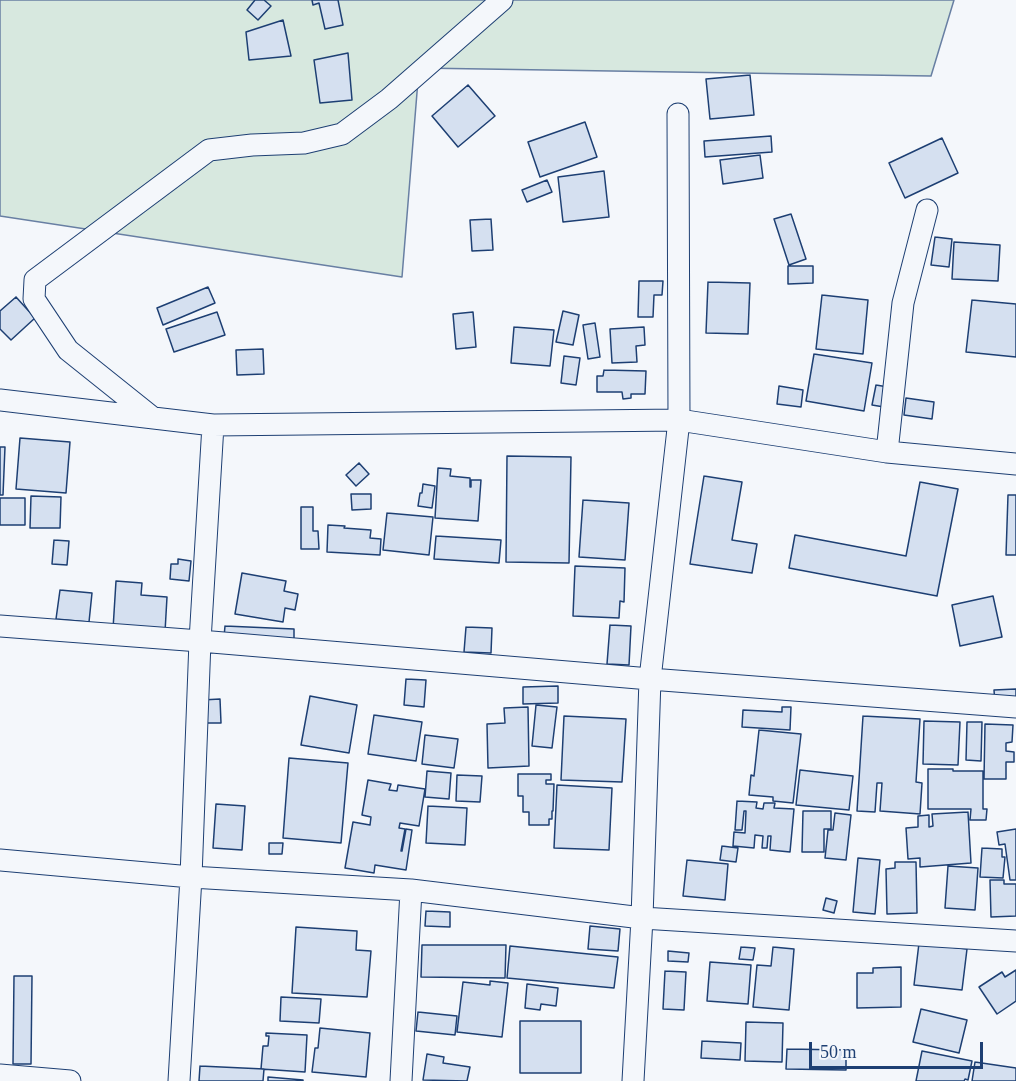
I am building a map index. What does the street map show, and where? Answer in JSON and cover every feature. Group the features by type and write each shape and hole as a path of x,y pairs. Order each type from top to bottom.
{"street":[{"path":"153,419 69,350 34,299 35,280 209,150 252,145 304,143 342,134 389,99 502,0"},
{"path":"633,1081 642,918 650,679 679,420 678,114"},
{"path":"887,452 903,303 927,210"},
{"path":"0,400 213,425 679,420 887,452 1016,464"},
{"path":"180,1081 200,641 213,425"},
{"path":"0,626 1016,707"},
{"path":"0,860 191,877 411,890 642,918 1016,941"},
{"path":"401,1081 411,890"},
{"path":"0,1075 70,1081"}],"shaded area":[{"path":"0,0 954,0 931,76 419,68 402,277 0,216"}],"building":[{"path":"255,0 264,0 271,6 258,20 247,10"},
{"path":"312,0 338,0 343,25 325,29 319,3 313,5"},
{"path":"283,20 291,56 249,60 246,32"},
{"path":"348,53 352,100 320,103 314,60"},
{"path":"750,75 754,115 710,119 706,79"},
{"path":"468,85 495,116 458,147 432,116"},
{"path":"585,122 597,157 540,177 528,142"},
{"path":"771,136 772,152 705,157 704,141"},
{"path":"942,138 958,173 905,198 889,163"},
{"path":"760,155 763,178 723,184 720,160"},
{"path":"604,171 609,217 563,222 558,177"},
{"path":"547,180 552,192 527,202 522,190"},
{"path":"791,214 806,259 789,265 774,219"},
{"path":"491,219 493,250 472,251 470,220"},
{"path":"935,237 952,239 949,267 931,265"},
{"path":"954,242 1000,245 998,281 952,279"},
{"path":"788,266 813,266 813,283 788,284"},
{"path":"639,281 663,281 662,295 654,295 653,317 638,317"},
{"path":"708,282 750,283 748,334 706,333"},
{"path":"208,287 215,303 163,325 157,308"},
{"path":"822,295 868,300 863,354 816,349"},
{"path":"16,297 35,318 11,340 0,329 0,311"},
{"path":"972,300 1016,304 1016,357 966,352"},
{"path":"563,311 579,315 573,345 556,342"},
{"path":"217,312 225,335 174,352 166,329"},
{"path":"473,312 476,347 456,349 453,314"},
{"path":"595,323 600,357 588,359 583,325"},
{"path":"514,327 554,330 550,366 511,363"},
{"path":"644,327 645,345 636,346 637,362 612,363 610,329"},
{"path":"263,349 264,374 237,375 236,350"},
{"path":"814,354 872,363 864,411 806,401"},
{"path":"564,356 580,358 576,385 561,383"},
{"path":"604,370 646,371 645,394 631,394 631,398 623,399 622,392 597,392 597,376 603,376"},
{"path":"876,385 888,387 884,407 872,405"},
{"path":"779,386 803,390 801,407 777,404"},
{"path":"906,398 934,402 932,419 904,415"},
{"path":"20,438 70,442 66,493 16,489"},
{"path":"0,447 5,447 3,495 0,495"},
{"path":"507,456 571,457 569,563 506,562"},
{"path":"359,463 369,474 356,486 346,475"},
{"path":"438,468 451,469 450,476 470,478 470,487 471,480 481,480 478,521 435,518"},
{"path":"704,476 742,482 732,540 757,544 752,573 690,564"},
{"path":"920,482 958,489 937,596 789,568 795,535 906,556"},
{"path":"423,484 435,486 432,508 418,506"},
{"path":"351,494 371,494 371,509 352,510"},
{"path":"1008,495 1016,495 1016,555 1006,555"},
{"path":"31,496 61,497 60,528 30,528"},
{"path":"0,498 25,498 25,525 0,525"},
{"path":"583,500 629,503 625,560 579,557"},
{"path":"301,507 313,507 313,531 318,531 319,549 301,549"},
{"path":"387,513 433,517 429,555 383,550"},
{"path":"328,525 371,530 370,538 381,539 380,555 327,552"},
{"path":"436,536 501,540 499,563 434,559"},
{"path":"54,540 69,541 67,565 52,564"},
{"path":"178,559 191,561 189,581 170,579 171,564 178,564"},
{"path":"575,566 625,568 624,602 620,601 619,618 573,616"},
{"path":"242,573 286,581 284,591 298,594 295,610 285,608 283,622 235,614"},
{"path":"116,581 142,583 141,595 167,597 165,632 113,629"},
{"path":"60,590 92,593 89,622 56,619"},
{"path":"993,596 1002,637 960,646 952,605"},
{"path":"610,625 631,626 629,665 607,664"},
{"path":"225,626 294,629 294,640 224,637"},
{"path":"466,627 492,628 491,653 464,652"},
{"path":"406,679 426,680 424,707 404,705"},
{"path":"558,686 558,703 523,704 523,687"},
{"path":"1016,689 1016,703 995,704 994,690"},
{"path":"310,696 357,705 349,753 301,745"},
{"path":"220,699 221,723 203,723 202,700"},
{"path":"536,705 557,707 552,748 532,746"},
{"path":"528,707 529,766 488,768 487,724 505,723 504,708"},
{"path":"782,707 791,707 790,730 742,727 743,710 782,712"},
{"path":"374,715 422,722 416,761 368,754"},
{"path":"564,716 626,719 622,782 561,780"},
{"path":"863,716 920,719 916,782 922,783 920,814 880,811 882,783 877,783 875,812 857,811"},
{"path":"924,721 960,722 958,765 923,764"},
{"path":"967,722 982,722 981,761 966,760"},
{"path":"985,724 1013,725 1012,742 1006,743 1006,751 1014,752 1014,762 1006,762 1006,779 984,779"},
{"path":"759,730 801,734 793,803 773,801 773,797 749,795 751,775 754,776"},
{"path":"425,735 458,739 454,768 422,764"},
{"path":"289,758 348,763 341,843 283,838"},
{"path":"928,769 983,771 983,809 987,809 986,820 970,820 971,809 928,809"},
{"path":"800,770 853,776 849,810 796,805"},
{"path":"427,771 451,773 449,799 425,797"},
{"path":"518,774 551,774 551,780 546,780 546,784 554,784 553,811 549,825 529,825 529,812 523,812 523,796 518,796"},
{"path":"457,775 482,776 480,802 456,801"},
{"path":"368,780 391,784 389,790 397,791 398,785 425,789 419,826 400,823 399,828 405,829 401,851 406,829 412,830 406,870 375,865 374,873 345,868 353,822 370,825 371,817 362,815"},
{"path":"557,785 612,788 609,850 554,848"},
{"path":"737,801 757,802 756,808 763,809 764,803 775,803 774,808 794,809 790,852 770,850 771,836 768,836 767,848 762,848 763,836 755,835 754,848 733,846 734,832 745,833 746,811 744,811 742,830 735,830"},
{"path":"216,804 245,806 242,850 213,848"},
{"path":"428,806 467,808 465,845 426,843"},
{"path":"803,811 831,811 831,829 824,829 824,852 802,852"},
{"path":"968,812 971,863 920,867 920,858 908,859 906,828 918,827 918,816 929,815 929,827 933,826 932,814"},
{"path":"835,813 851,815 846,860 825,858 828,830 833,830"},
{"path":"1016,829 1016,880 1010,880 1005,844 999,845 997,832"},
{"path":"269,843 283,843 282,854 269,854"},
{"path":"722,846 738,848 736,862 720,860"},
{"path":"982,848 1002,849 1002,857 1005,857 1003,878 980,877"},
{"path":"858,858 880,860 875,914 853,912"},
{"path":"687,860 728,864 725,900 683,896"},
{"path":"895,862 916,862 917,913 887,914 886,869 895,868"},
{"path":"948,866 978,868 975,910 945,908"},
{"path":"990,880 1004,880 1004,884 1016,884 1016,916 991,917"},
{"path":"826,898 837,901 834,913 823,910"},
{"path":"426,911 450,912 450,927 425,926"},
{"path":"590,926 620,929 618,951 588,949"},
{"path":"296,927 357,931 356,950 371,951 367,997 292,993"},
{"path":"919,943 967,949 962,990 914,985"},
{"path":"422,945 506,945 505,978 421,977"},
{"path":"510,946 618,957 614,988 507,978"},
{"path":"741,947 755,948 753,960 739,959"},
{"path":"773,947 794,949 789,1010 753,1007 757,965 771,966"},
{"path":"668,951 689,953 688,962 668,961"},
{"path":"710,962 751,965 748,1004 707,1001"},
{"path":"901,967 901,1007 857,1008 857,973 873,973 873,968"},
{"path":"1016,970 1016,1001 997,1014 979,987 1002,972 1005,977"},
{"path":"665,971 686,972 684,1010 663,1009"},
{"path":"14,976 32,976 31,1064 13,1064"},
{"path":"490,981 508,983 502,1037 457,1032 463,982 490,985"},
{"path":"527,984 558,988 556,1006 541,1004 540,1010 525,1008"},
{"path":"281,997 321,999 319,1023 280,1021"},
{"path":"921,1009 967,1020 959,1053 913,1042"},
{"path":"418,1012 457,1016 455,1035 416,1031"},
{"path":"520,1021 581,1021 581,1073 520,1073"},
{"path":"746,1022 783,1023 782,1062 745,1061"},
{"path":"320,1028 370,1033 366,1077 312,1072"},
{"path":"266,1033 307,1035 305,1072 261,1069 263,1046 268,1046 269,1036 266,1036"},
{"path":"702,1041 741,1043 740,1060 701,1058"},
{"path":"787,1049 846,1050 846,1070 786,1069"},
{"path":"922,1051 972,1061 968,1080 916,1081"},
{"path":"427,1054 444,1057 443,1063 470,1067 467,1081 423,1080"},
{"path":"975,1062 1016,1068 1016,1081 972,1081"},
{"path":"200,1066 264,1069 263,1081 199,1081"},
{"path":"268,1077 303,1080 303,1081 268,1081"}]}
